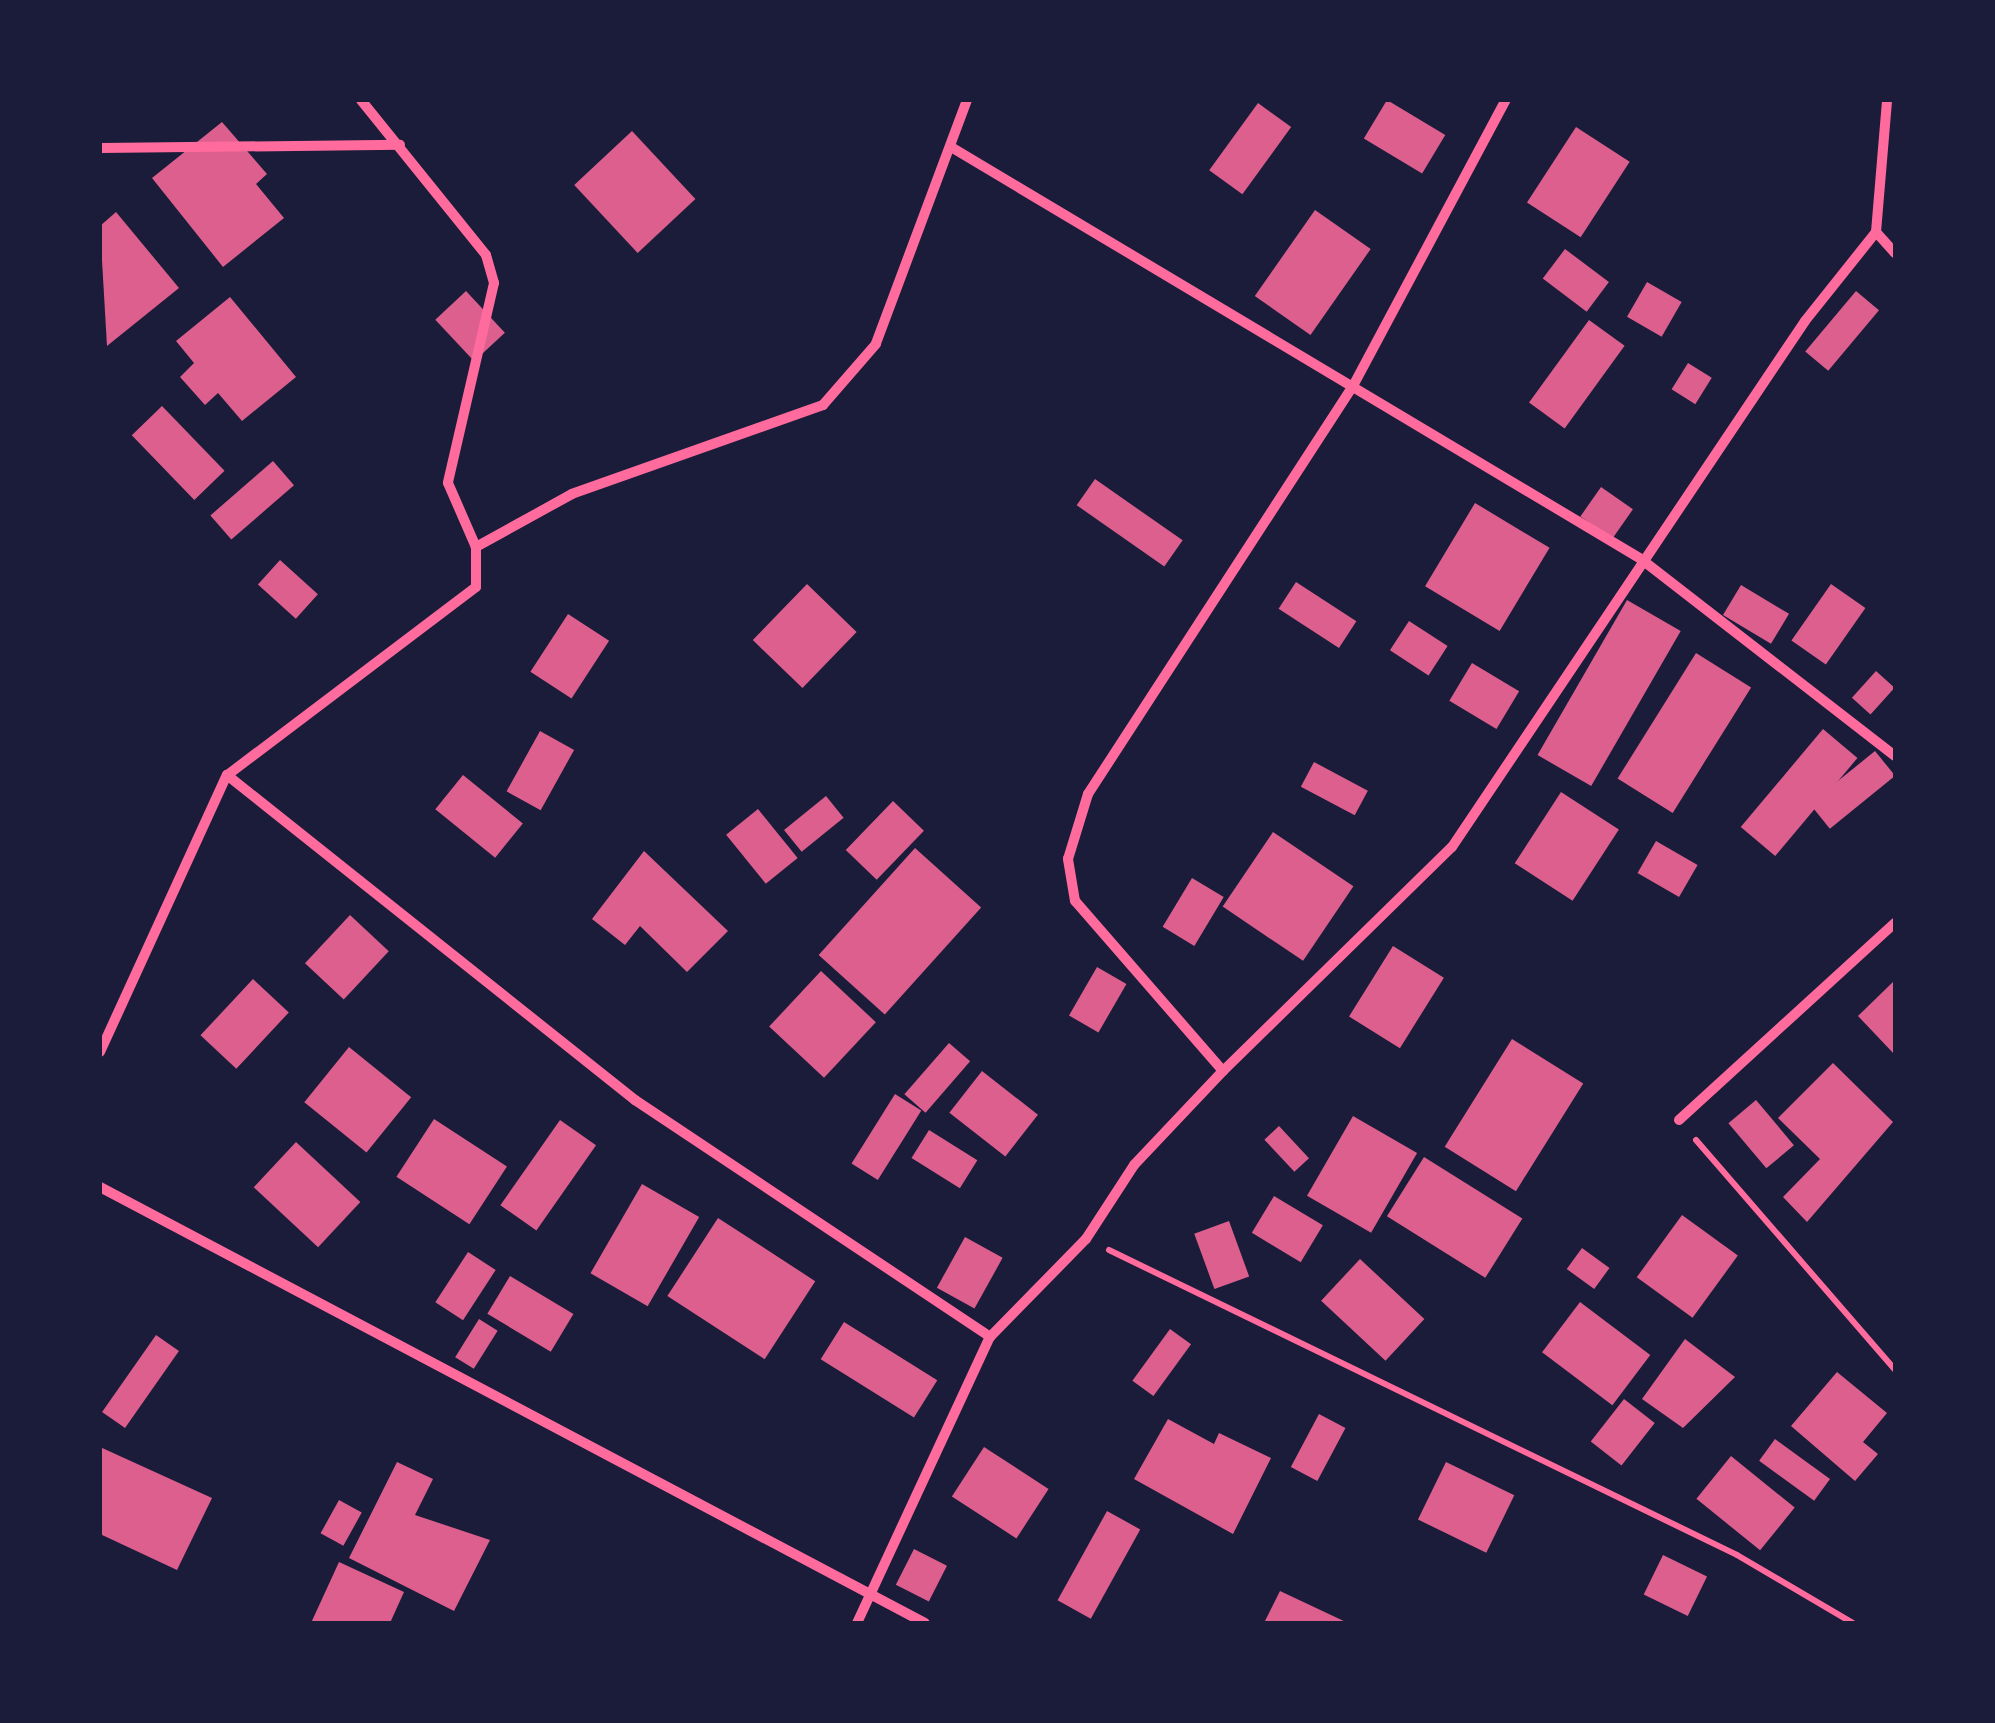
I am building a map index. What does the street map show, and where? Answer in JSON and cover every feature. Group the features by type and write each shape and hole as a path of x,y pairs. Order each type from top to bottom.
{"street":[{"path":"100,1052 227,774 476,587 476,547 448,483 494,283 486,255 361,100"},
{"path":"476,547 572,494 824,404 876,344 967,100"},
{"path":"1223,1071 1075,901 1068,860 1088,794 1353,386 1506,100"},
{"path":"858,1623 990,1338 1086,1239 1134,1165 1223,1071 1452,847 1598,640 1641,559 1876,232 1887,100"},
{"path":"100,148 400,145"},
{"path":"950,147 1641,559 1895,756"},
{"path":"1876,232 1895,253"},
{"path":"227,774 635,1100 990,1338"},
{"path":"1679,1120 1895,922"},
{"path":"100,1187 871,1598 925,1623"}],"path":[{"path":"1679,1120 1895,1370"},
{"path":"1086,1239 1737,1555 1853,1623"}],"building":[{"path":"1387,100 1445,135 1422,174 1364,139"},
{"path":"1258,103 1291,127 1242,194 1209,170"},
{"path":"222,122 267,174 256,184 284,218 223,267 152,178"},
{"path":"1576,127 1630,162 1581,237 1527,202"},
{"path":"632,131 695,199 638,253 574,185"},
{"path":"1315,210 1371,249 1310,335 1255,296"},
{"path":"116,212 179,288 107,346 100,226"},
{"path":"1565,249 1609,282 1587,312 1543,279"},
{"path":"1647,282 1682,302 1662,337 1627,317"},
{"path":"466,291 505,333 474,361 435,320"},
{"path":"1856,291 1879,310 1828,371 1805,352"},
{"path":"230,297 296,377 242,421 218,393 205,405 180,377 194,363 176,341"},
{"path":"1589,320 1625,346 1565,428 1529,403"},
{"path":"1688,363 1712,378 1695,404 1672,389"},
{"path":"162,406 225,471 194,500 132,435"},
{"path":"273,461 294,485 231,540 210,515"},
{"path":"1095,479 1183,540 1164,567 1077,505"},
{"path":"1601,487 1633,509 1612,539 1580,516"},
{"path":"1475,503 1550,548 1500,631 1425,586"},
{"path":"280,560 318,594 296,619 258,585"},
{"path":"1296,582 1356,621 1339,648 1279,609"},
{"path":"807,584 857,632 802,688 753,640"},
{"path":"1831,584 1865,608 1826,665 1791,641"},
{"path":"1741,585 1789,614 1771,644 1723,615"},
{"path":"1627,600 1681,631 1591,786 1538,755"},
{"path":"568,614 609,641 572,699 530,672"},
{"path":"1409,621 1448,646 1429,675 1390,650"},
{"path":"1696,653 1751,687 1673,813 1618,779"},
{"path":"1472,663 1519,691 1496,729 1449,701"},
{"path":"1876,671 1895,688 1870,714 1852,698"},
{"path":"1823,729 1857,758 1775,856 1741,827"},
{"path":"540,731 574,750 541,810 507,791"},
{"path":"1875,751 1895,776 1830,829 1810,804"},
{"path":"1314,762 1368,791 1355,815 1301,787"},
{"path":"463,775 523,823 495,858 435,809"},
{"path":"1561,792 1619,830 1573,901 1515,863"},
{"path":"826,796 844,818 802,852 784,830"},
{"path":"893,801 924,831 877,880 846,850"},
{"path":"758,809 798,858 766,884 726,835"},
{"path":"1273,832 1353,886 1303,961 1223,907"},
{"path":"1656,841 1698,865 1679,897 1638,873"},
{"path":"915,848 981,908 885,1015 819,955"},
{"path":"644,851 728,931 687,972 640,926 625,945 592,919"},
{"path":"1192,878 1224,897 1194,946 1163,927"},
{"path":"350,915 389,951 344,999 305,963"},
{"path":"1393,946 1444,978 1400,1048 1349,1016"},
{"path":"1097,967 1126,984 1098,1032 1069,1015"},
{"path":"821,971 876,1022 824,1078 769,1027"},
{"path":"253,979 289,1012 236,1069 200,1035"},
{"path":"1895,980 1895,1055 1858,1016"},
{"path":"1512,1039 1583,1084 1516,1191 1445,1147"},
{"path":"949,1043 970,1061 926,1113 904,1094"},
{"path":"349,1047 411,1097 366,1153 304,1102"},
{"path":"1833,1063 1893,1122 1807,1222 1783,1197 1820,1159 1778,1118"},
{"path":"982,1071 1038,1115 1005,1156 949,1113"},
{"path":"895,1094 921,1110 878,1180 852,1164"},
{"path":"1756,1100 1794,1145 1766,1168 1728,1123"},
{"path":"1353,1116 1417,1153 1371,1233 1307,1196"},
{"path":"434,1119 507,1166 469,1224 396,1177"},
{"path":"560,1120 596,1145 536,1230 500,1205"},
{"path":"1279,1126 1309,1158 1294,1172 1264,1140"},
{"path":"929,1130 977,1160 960,1188 912,1158"},
{"path":"296,1142 360,1202 318,1247 254,1187"},
{"path":"1424,1157 1522,1218 1485,1278 1387,1216"},
{"path":"642,1184 699,1217 648,1306 590,1273"},
{"path":"1274,1196 1323,1225 1301,1262 1252,1233"},
{"path":"1682,1215 1738,1256 1693,1318 1637,1277"},
{"path":"718,1218 815,1281 765,1359 667,1296"},
{"path":"1229,1221 1249,1276 1214,1289 1194,1234"},
{"path":"965,1237 1003,1258 974,1309 937,1288"},
{"path":"1582,1248 1610,1268 1594,1289 1567,1269"},
{"path":"468,1252 496,1270 463,1320 435,1302"},
{"path":"1360,1259 1424,1319 1385,1361 1321,1301"},
{"path":"510,1276 573,1314 551,1352 487,1314"},
{"path":"1580,1302 1650,1355 1612,1405 1542,1352"},
{"path":"479,1319 498,1331 474,1369 455,1357"},
{"path":"844,1322 937,1380 914,1418 821,1359"},
{"path":"1170,1329 1191,1344 1153,1396 1132,1381"},
{"path":"156,1335 179,1351 125,1428 102,1412"},
{"path":"1685,1339 1735,1377 1683,1428 1642,1399"},
{"path":"1837,1372 1887,1413 1863,1442 1878,1454 1855,1481 1791,1426"},
{"path":"1624,1399 1655,1423 1621,1466 1591,1442"},
{"path":"1319,1414 1345,1428 1317,1481 1291,1467"},
{"path":"1168,1419 1214,1444 1219,1433 1271,1458 1233,1534 1134,1479"},
{"path":"1775,1439 1830,1479 1814,1501 1759,1461"},
{"path":"100,1447 212,1498 177,1570 100,1534"},
{"path":"984,1447 1049,1489 1016,1538 952,1496"},
{"path":"1731,1456 1795,1508 1760,1550 1696,1499"},
{"path":"397,1462 433,1479 415,1515 490,1540 454,1611 349,1558"},
{"path":"1446,1462 1514,1495 1486,1553 1418,1520"},
{"path":"339,1500 362,1513 343,1546 321,1533"},
{"path":"1107,1511 1140,1529 1091,1619 1058,1600"},
{"path":"914,1549 947,1566 929,1601 896,1585"},
{"path":"1663,1555 1707,1576 1688,1616 1644,1595"},
{"path":"339,1562 404,1592 390,1623 311,1623"},
{"path":"1280,1591 1348,1623 1264,1623"}]}
